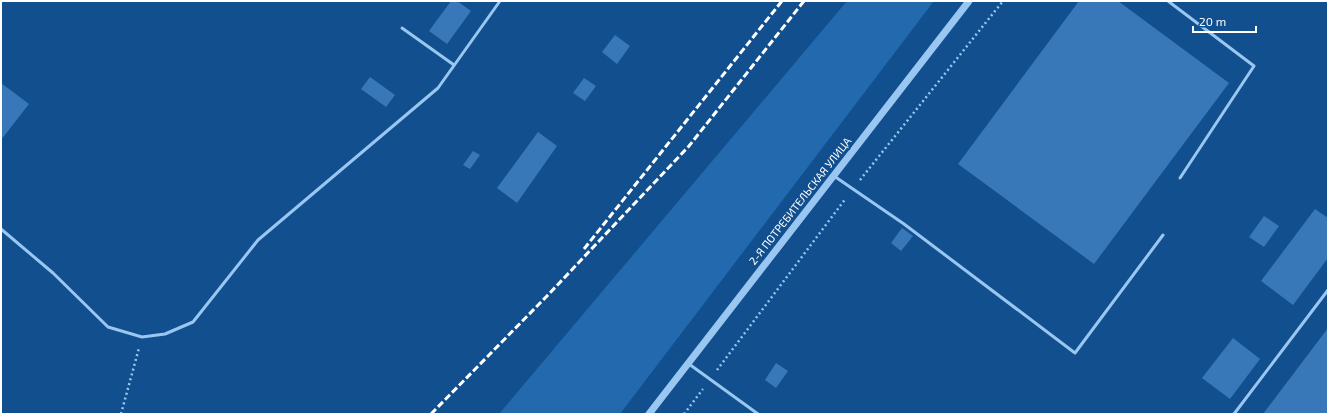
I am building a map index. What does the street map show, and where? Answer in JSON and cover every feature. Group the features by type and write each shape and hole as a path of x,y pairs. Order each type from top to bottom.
{"street":[{"name":"2-Я ПОТРЕБИТЕЛЬСКАЯ УЛИЦА","path":"649,414 969,1"}],"lane":[{"path":"1,229 53,273 108,327 142,337 165,334 194,322 258,240 438,88 500,1"},
{"path":"1168,1 1254,66 1180,178"},
{"path":"402,28 454,65"},
{"path":"834,176 910,229 1075,352 1163,235"},
{"path":"1234,414 1328,290"},
{"path":"687,363 758,414"}],"path":[{"path":"684,414 853,189 1003,1"},
{"path":"121,414 142,337"}],"shaded area":[{"path":"847,1 934,1 620,414 499,414"}],"building":[{"path":"451,1 457,1 471,11 447,44 429,31"},
{"path":"1079,1 1118,1 1229,83 1094,264 958,164"},
{"path":"615,35 630,46 617,64 602,52"},
{"path":"370,77 395,95 386,107 361,89"},
{"path":"584,78 596,86 585,101 573,93"},
{"path":"1,83 29,104 1,140"},
{"path":"538,132 557,146 517,203 497,188"},
{"path":"473,151 480,155 470,169 463,165"},
{"path":"1315,209 1328,218 1328,258 1293,305 1261,281"},
{"path":"1264,216 1279,226 1264,247 1249,237"},
{"path":"902,228 913,236 901,251 891,243"},
{"path":"1328,328 1328,414 1263,414"},
{"path":"1233,338 1260,359 1230,399 1202,378"},
{"path":"776,363 788,371 776,388 765,380"}],"railway":[{"path":"584,249 782,1"},
{"path":"431,414 547,296 689,146 804,1"}]}
